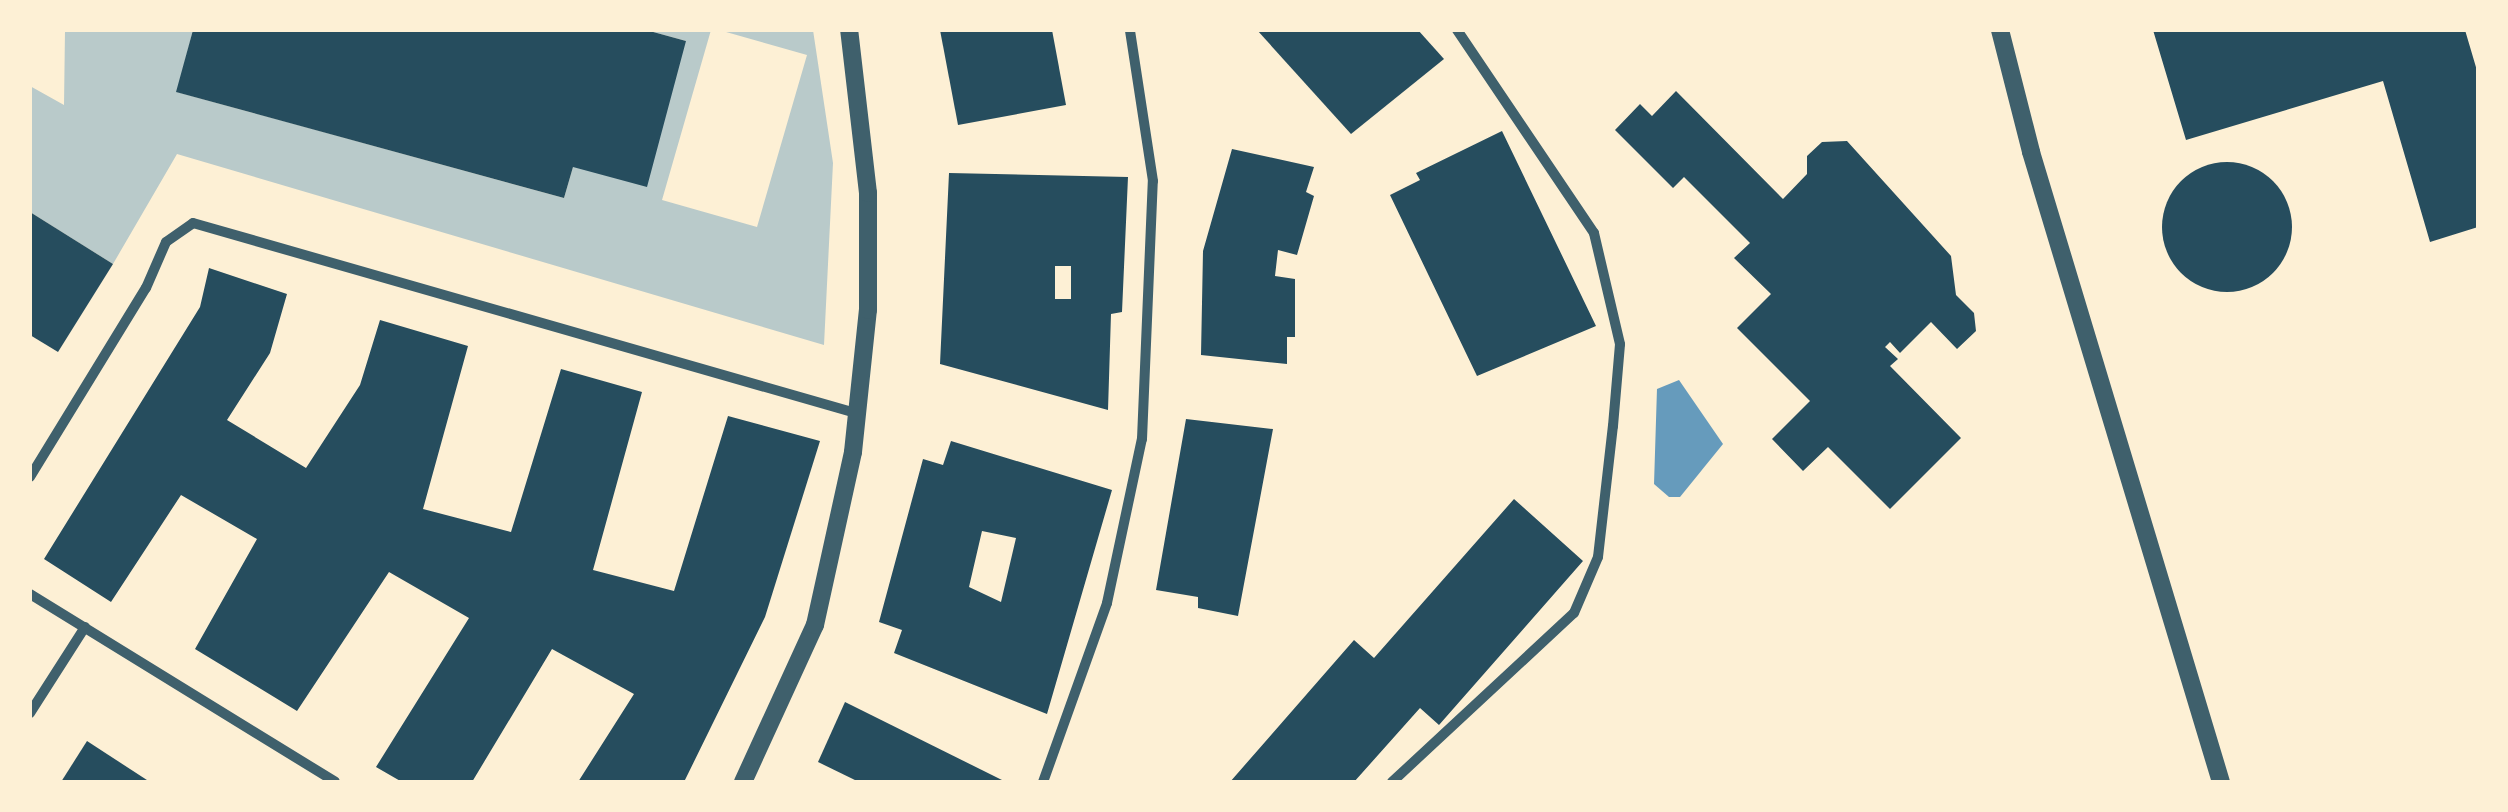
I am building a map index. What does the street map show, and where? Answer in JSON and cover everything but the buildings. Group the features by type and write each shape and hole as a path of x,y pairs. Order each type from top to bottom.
{"street":[{"path":"743,782 815,625 834,560 858,414 868,310 868,193 849,30"},
{"path":"1043,782 1107,603 1142,438 1153,181 1130,30"},
{"path":"1392,782 1574,613 1598,556 1613,426 1620,344 1594,233 1457,30"},
{"path":"2000,30 2031,152 2222,782"},
{"path":"30,477 146,288 166,242 193,223 858,414"},
{"path":"30,594 335,782"},
{"path":"30,713 85,628"}],"shaded area":[{"path":"65,30 193,30 177,92 564,198 573,167 686,41 646,30 711,30 662,200 757,227 807,55 719,30 813,30 833,163 824,345 177,154 113,264 30,212 30,86 64,105"}],"water":[{"path":"1679,380 1723,444 1680,497 1669,497 1654,484 1657,389"}]}
